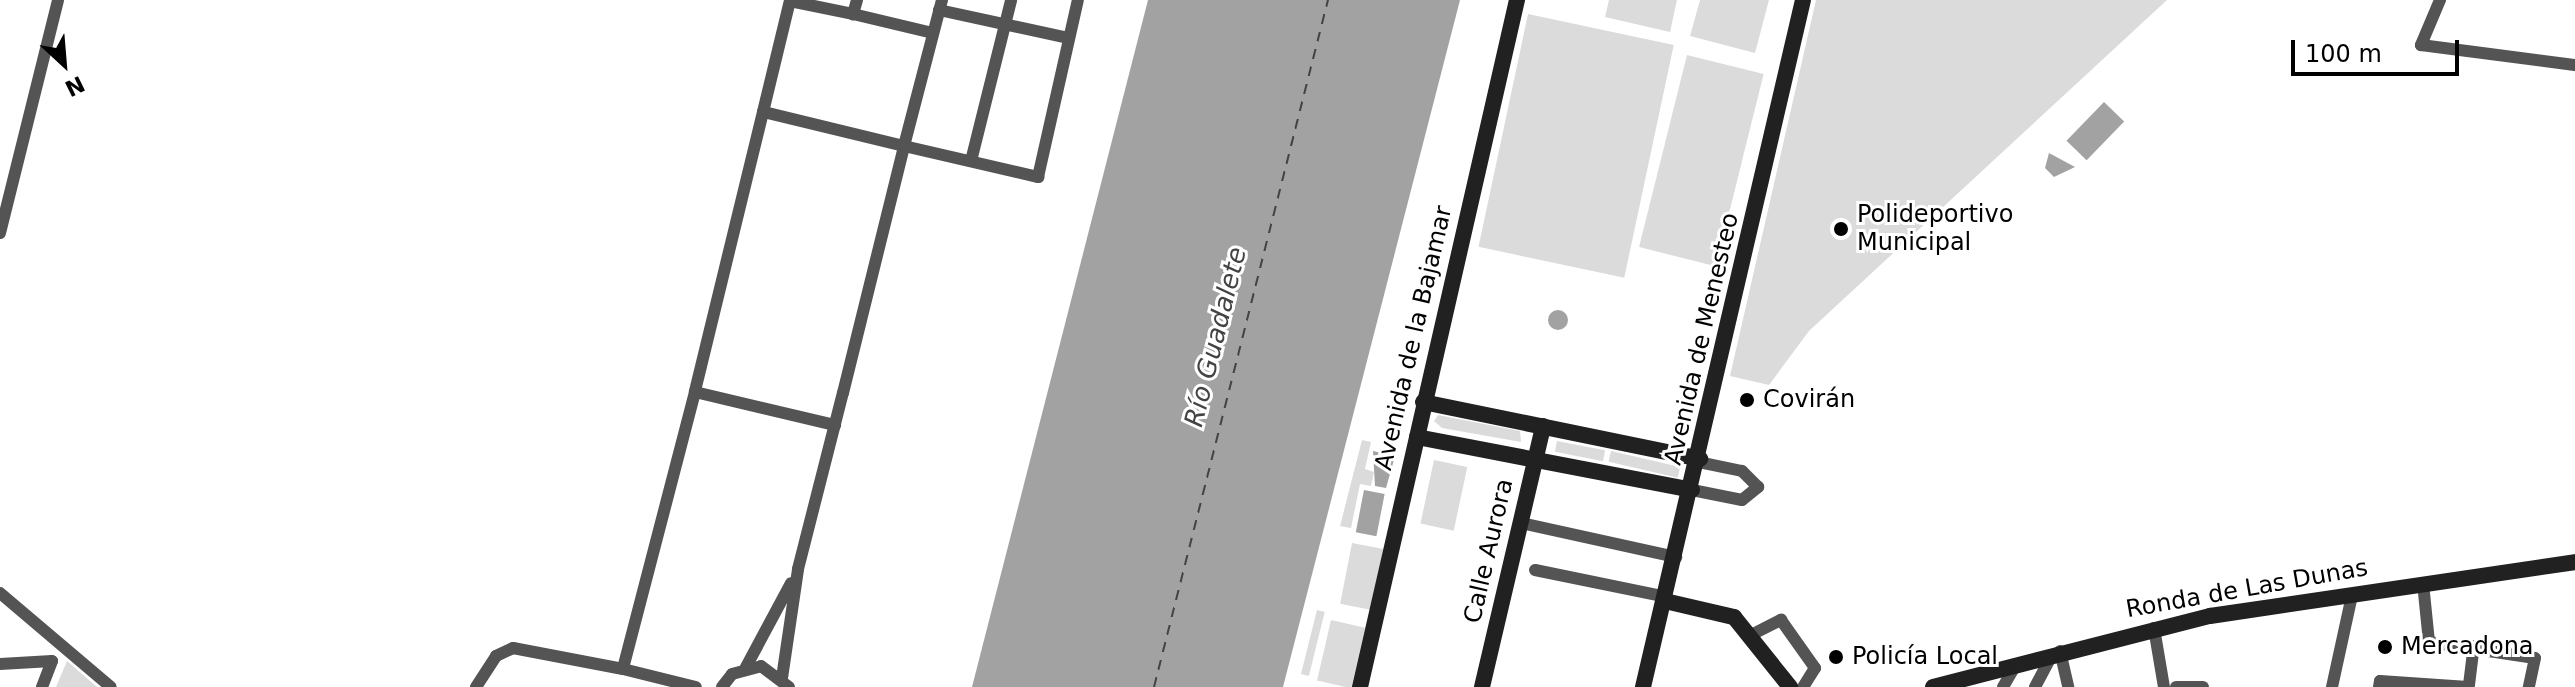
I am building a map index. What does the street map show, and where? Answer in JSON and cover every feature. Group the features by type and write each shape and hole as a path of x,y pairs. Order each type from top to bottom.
{"street":[{"path":"0,233 58,0"},
{"path":"623,669 695,392 790,0 933,33"},
{"path":"853,14 857,0"},
{"path":"971,161 1011,0"},
{"path":"763,112 1038,177 1078,0"},
{"name":"Avenida de la Bajamar","path":"1360,687 1517,0"},
{"name":"Avenida de Menesteo","path":"1643,687 1699,461 1803,0"},
{"path":"2440,0 2421,45 2575,65"},
{"path":"746,667 785,682 798,569 941,5 1005,24 1069,38"},
{"path":"695,392 835,425"},
{"path":"1417,437 1742,500 1758,487 1742,471 1423,402"},
{"name":"Calle Aurora","path":"1482,687 1543,426"},
{"path":"1521,523 1676,557"},
{"name":"Ronda de Las Dunas","path":"1935,687 1973,681 2056,652 2154,628 2423,583 2575,562"},
{"path":"722,687 746,667 798,569"},
{"path":"1535,570 1734,617 1790,687"},
{"path":"2423,583 2429,642 2474,646 2535,658 2529,687"},
{"path":"0,593 111,687"},
{"path":"2332,687 2352,595"},
{"path":"1751,635 1781,620 1815,668 1803,687"},
{"path":"2154,628 2164,687"},
{"path":"2379,687 2380,681 2468,686 2474,646"},
{"path":"476,687 496,656 513,648 696,687"},
{"path":"2035,687 2056,652"},
{"path":"2056,652 2068,687"},
{"path":"0,664 52,661 42,687"},
{"path":"2003,687 2015,666"},
{"path":"2176,687 2203,684"}],"shaded area":[{"path":"1609,0 1677,0 1670,32 1605,17"},
{"path":"1700,0 1769,0 1755,53 1690,36"},
{"name":"Polideportivo Municipal","path":"1816,0 2167,0 1809,331 1769,385 1730,376"},
{"path":"1528,14 1674,45 1624,278 1479,247"},
{"path":"1687,55 1764,74 1716,266 1639,247"},
{"path":"1438,415 1520,431 1521,442 1442,428 1434,421"},
{"path":"1362,440 1371,442 1365,469 1374,472 1371,486 1360,484 1351,528 1340,526"},
{"path":"1557,441 1605,450 1603,461 1555,452"},
{"path":"1611,451 1680,467 1678,478 1609,462"},
{"path":"1434,460 1467,467 1454,531 1420,524"},
{"path":"1352,543 1383,549 1372,610 1340,604"},
{"path":"1317,610 1325,612 1309,676 1301,674"},
{"path":"1331,620 1365,628 1351,687 1317,680"},
{"path":"67,661 97,687 56,687"}],"water":[{"name":"Río Guadalete","path":"1148,0 1460,0 1283,687 972,687"},
{"path":"2104,102 2124,121 2087,160 2066,141"},
{"path":"2049,153 2075,167 2054,177 2045,168"},
{"path":"1558,310 1565,313 1568,320 1565,327 1558,330 1551,327 1548,320 1551,313"},
{"path":"1373,451 1395,456 1386,488 1375,486"},
{"path":"1364,490 1385,494 1376,536 1356,532"}],"ferry route":[{"path":"1154,687 1328,0"}],"place":[{"name":"Polideportivo Municipal","path":"1841,229"},
{"name":"Covirán","path":"1747,400"},
{"name":"Mercadona","path":"2385,647"},
{"name":"Policía Local","path":"1836,657"}]}
